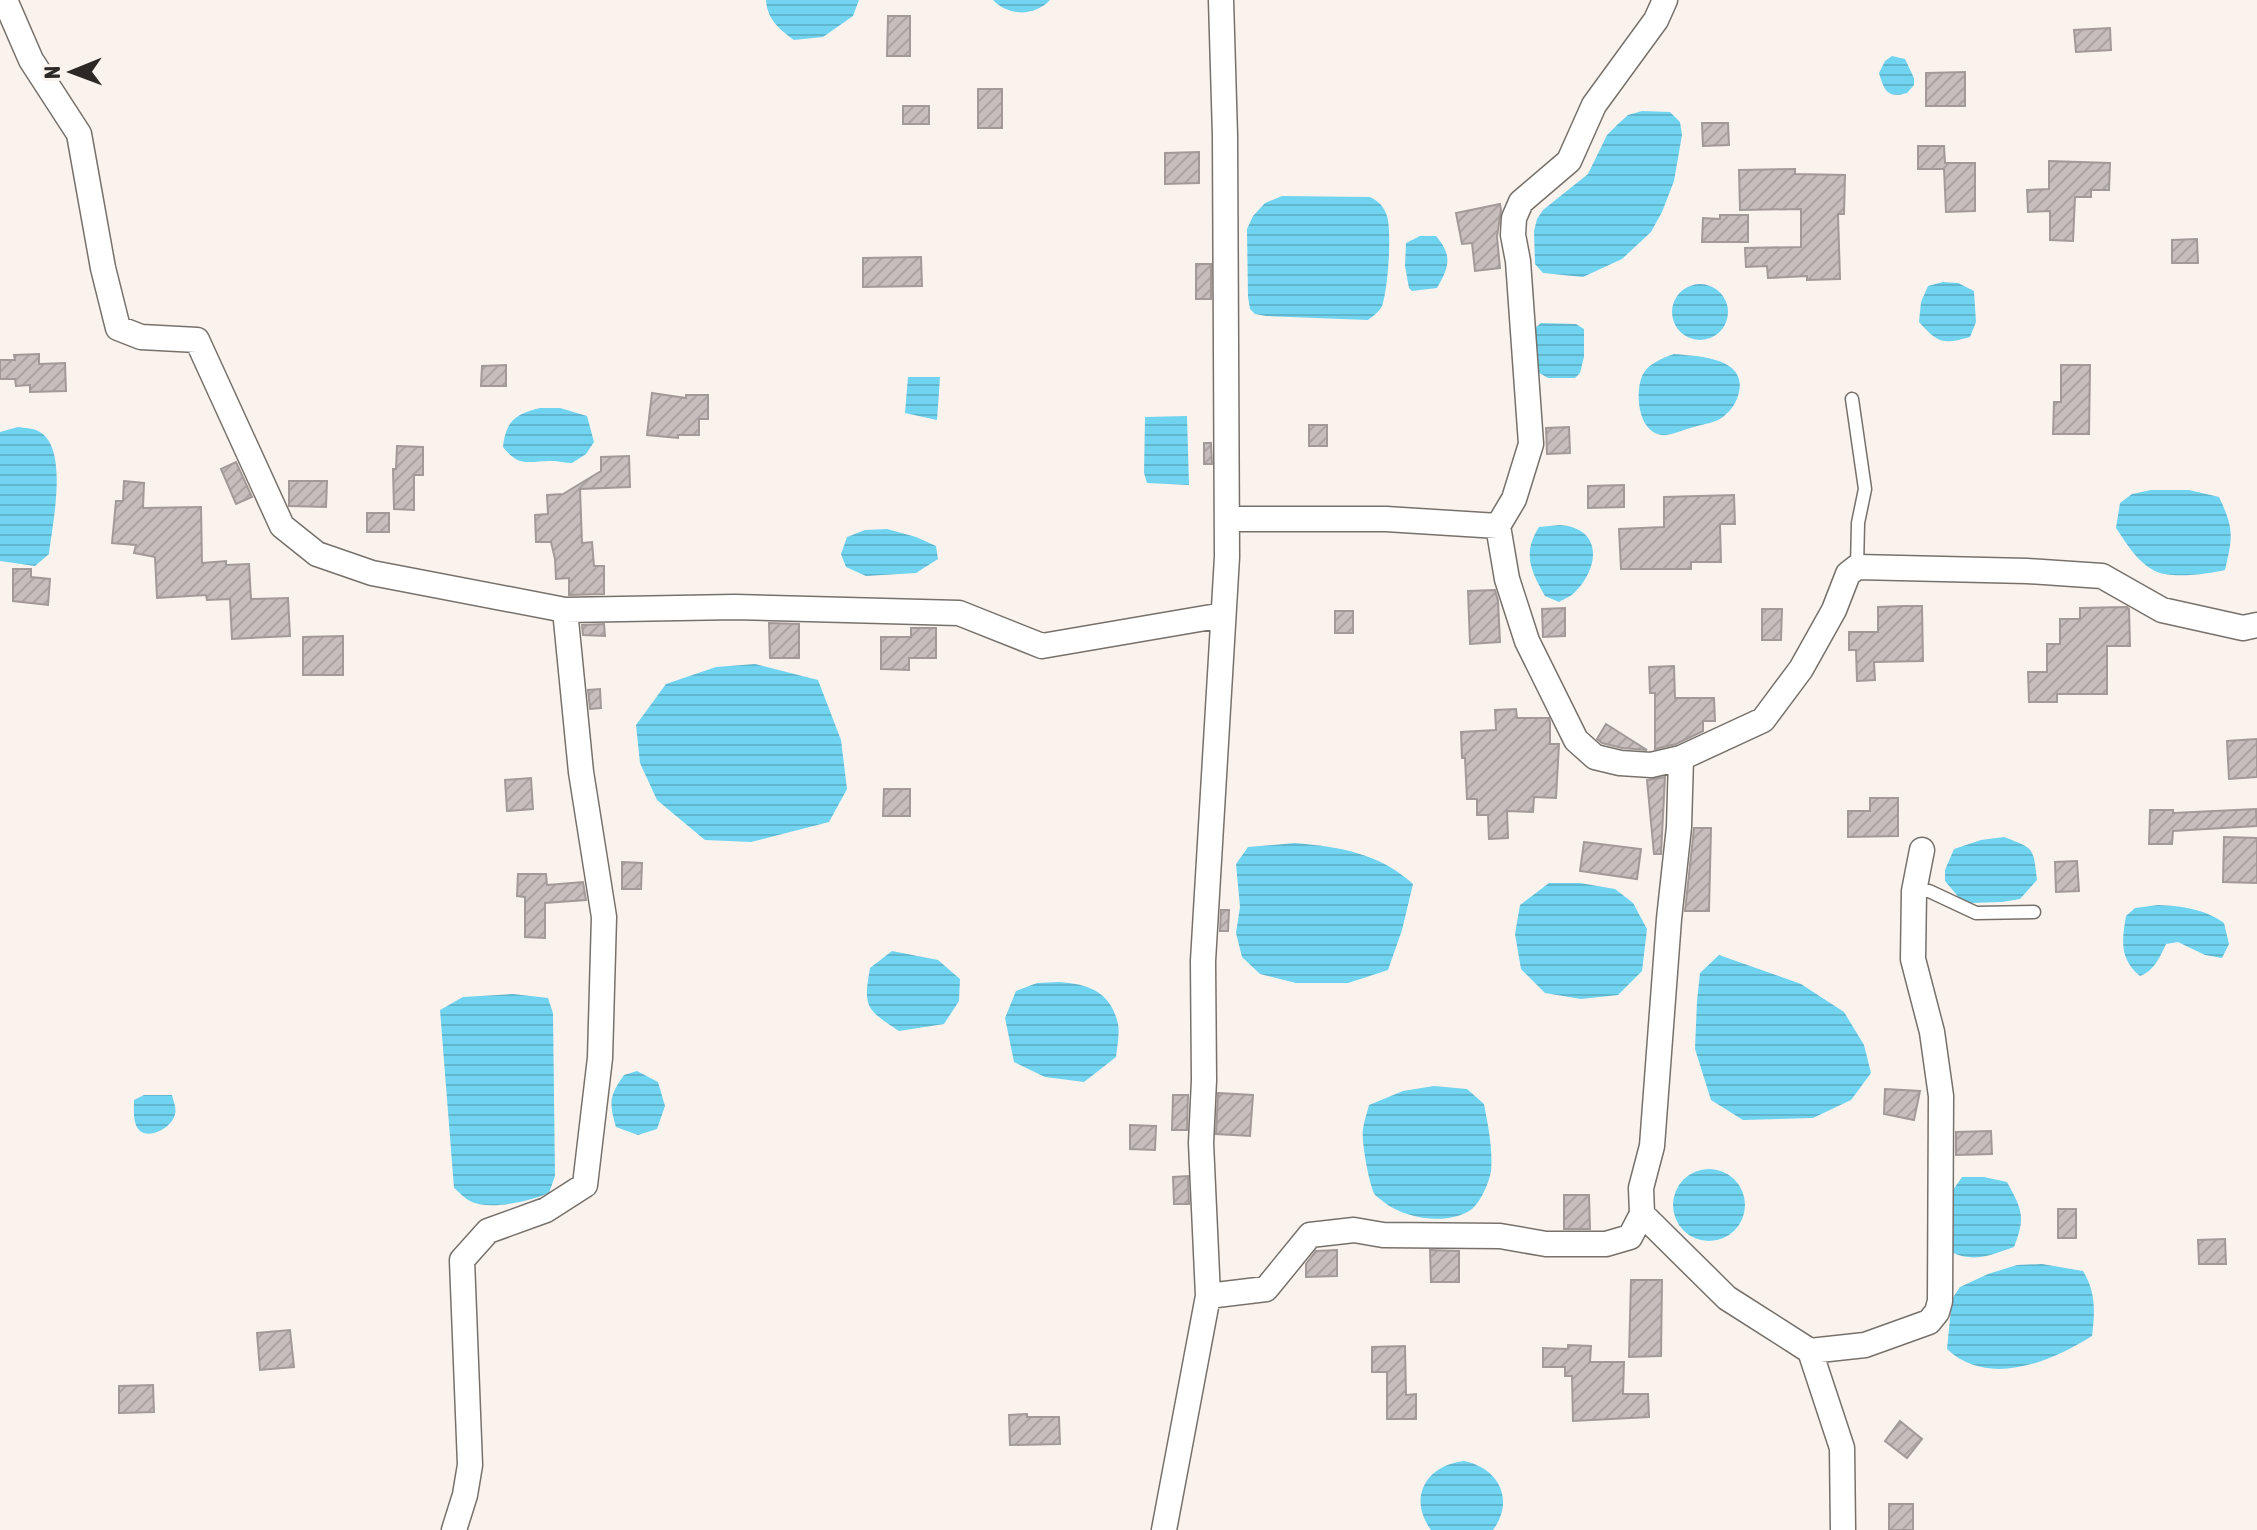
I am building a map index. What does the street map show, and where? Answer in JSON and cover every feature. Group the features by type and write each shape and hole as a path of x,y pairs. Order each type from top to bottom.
{"street":[{"path":"5,0 31,60 79,134 103,268 118,328 141,337 197,340 282,526 317,554 372,573 565,610 735,607 959,613 1042,646 1223,615"},
{"path":"1164,1530 1208,1296 1201,1143 1203,961 1227,557 1225,136 1221,0"},
{"path":"1665,0 1656,20 1594,105 1569,161 1521,202 1514,218 1531,444 1514,499 1498,526 1507,579 1527,641 1576,740 1595,757 1620,763 1651,765 1681,758 1763,720 1801,669 1834,610 1848,574 1857,567 2102,576 2162,610 2243,628 2257,625"},
{"path":"1227,519 1386,519 1498,526"},
{"path":"454,1530 470,1465 462,1260 488,1231 546,1210 585,1185 600,1058 604,917 581,772 565,610"},
{"path":"1208,1296 1266,1289 1310,1235 1354,1230 1383,1235 1500,1236 1546,1244 1606,1244 1630,1237 1642,1214 1641,1188 1652,1146 1679,827 1681,758"},
{"path":"1642,1214 1727,1298 1810,1351 1865,1345 1929,1322 1937,1312 1940,1301 1941,1096 1932,1032 1913,959 1914,891 1922,850"},
{"path":"1810,1351 1842,1448 1843,1530"}],"lane":[{"path":"1852,399 1865,489 1858,523 1857,567"},
{"path":"1914,891 1929,891 1946,897 1976,913 2034,912"}],"water":[{"path":"766,0 859,0 853,16 823,37 794,40 775,23"},
{"path":"993,0 1050,0 1029,12 1013,12"},
{"path":"1892,56 1905,59 1914,78 1914,85 1907,93 1891,94 1883,84 1879,73 1885,61"},
{"path":"1642,111 1670,112 1680,122 1682,135 1674,181 1651,232 1622,259 1583,277 1543,273 1535,264 1534,231 1537,219 1543,210 1588,174 1607,135 1628,115"},
{"path":"1282,196 1370,197 1382,207 1387,216 1389,235 1386,287 1382,306 1368,320 1266,316 1255,314 1250,309 1247,229 1253,216 1265,203"},
{"path":"1420,236 1436,236 1445,250 1447,262 1437,288 1412,291 1405,266 1406,243"},
{"path":"1943,282 1958,283 1974,291 1976,322 1970,337 1941,340 1919,322 1921,302 1928,286"},
{"path":"1700,284 1719,293 1728,312 1719,331 1700,340 1681,331 1672,312 1681,293"},
{"path":"1541,323 1576,324 1584,329 1584,357 1580,373 1575,378 1548,378 1536,371 1535,328"},
{"path":"1674,354 1706,358 1728,365 1739,380 1739,392 1733,406 1720,419 1664,435 1648,428 1644,420 1640,411 1640,382 1649,367"},
{"path":"908,377 940,377 937,420 905,413"},
{"path":"540,408 560,408 587,416 594,442 586,454 572,463 525,462 509,454 503,447 510,424 519,416"},
{"path":"1187,416 1189,485 1147,483 1144,473 1145,417"},
{"path":"18,427 36,430 48,439 54,452 57,487 49,554 35,566 0,561 0,432"},
{"path":"2151,490 2189,490 2219,497 2231,533 2225,570 2170,575 2155,571 2138,558 2116,528 2120,503 2132,494"},
{"path":"1560,525 1584,533 1593,550 1593,560 1584,581 1574,593 1559,602 1545,596 1532,570 1530,554 1539,527"},
{"path":"887,529 936,546 938,559 916,573 866,576 846,567 841,554 847,537 865,530"},
{"path":"755,664 818,680 841,740 847,789 829,822 751,842 705,840 657,800 640,763 636,725 666,684 716,667"},
{"path":"2004,837 2031,851 2037,880 2020,899 1970,903 1961,900 1945,881 1945,870 1954,849 1981,840"},
{"path":"1295,843 1373,858 1413,884 1388,970 1348,983 1296,983 1260,974 1242,957 1236,933 1240,907 1236,864 1248,847"},
{"path":"1549,883 1580,883 1615,889 1633,903 1647,929 1642,971 1618,995 1581,999 1545,993 1521,969 1515,934 1520,905"},
{"path":"2158,905 2193,909 2224,923 2229,944 2222,958 2205,955 2178,942 2166,944 2153,967 2140,976 2125,956 2126,916 2135,908"},
{"path":"892,951 938,960 960,979 959,1001 944,1024 899,1031 873,1012 867,1000 870,968"},
{"path":"1719,955 1801,984 1844,1012 1864,1045 1871,1073 1851,1100 1813,1118 1743,1120 1711,1100 1695,1049 1697,1001 1700,973"},
{"path":"1037,983 1080,985 1097,992 1110,1004 1118,1024 1116,1057 1084,1082 1045,1077 1014,1062 1005,1018 1016,991"},
{"path":"513,994 548,998 553,1013 555,1176 549,1193 541,1196 510,1204 478,1204 454,1188 440,1010 463,997"},
{"path":"637,1071 658,1082 665,1106 657,1129 638,1135 616,1127 612,1105 615,1088 624,1075"},
{"path":"1434,1086 1467,1089 1484,1104 1491,1154 1488,1181 1475,1206 1462,1214 1440,1219 1404,1213 1375,1195 1368,1173 1363,1135 1369,1105 1403,1091"},
{"path":"144,1095 172,1095 176,1109 173,1119 164,1129 151,1134 140,1131 134,1116 134,1100"},
{"path":"1709,1169 1729,1175 1739,1185 1745,1205 1739,1225 1729,1235 1709,1241 1689,1235 1679,1225 1673,1205 1679,1185 1689,1175"},
{"path":"1962,1177 1984,1177 2007,1182 2021,1213 2014,1247 1975,1257 1951,1252 1946,1200"},
{"path":"2042,1264 2083,1271 2094,1302 2092,1336 2039,1362 2000,1369 1963,1361 1947,1349 1952,1299 1960,1287 2017,1265"},
{"path":"1464,1461 1486,1471 1500,1487 1503,1508 1500,1519 1493,1530 1431,1530 1421,1506 1425,1485 1440,1469"}],"building":[{"path":"888,16 910,16 910,56 887,56"},
{"path":"2110,28 2111,50 2076,52 2074,30"},
{"path":"1965,72 1965,106 1926,106 1926,73"},
{"path":"978,89 1002,89 1002,128 978,128"},
{"path":"903,106 929,106 929,124 903,124"},
{"path":"1702,123 1728,123 1729,145 1703,146"},
{"path":"1918,146 1944,146 1945,163 1975,163 1975,211 1946,212 1944,169 1918,169"},
{"path":"1199,152 1199,183 1165,184 1165,153"},
{"path":"2049,161 2110,163 2109,190 2091,190 2091,197 2075,197 2073,241 2050,240 2050,211 2028,212 2027,190 2049,189"},
{"path":"1795,169 1795,174 1845,175 1844,214 1838,214 1840,279 1807,280 1807,276 1768,278 1767,266 1746,267 1745,248 1801,247 1801,209 1740,210 1739,170"},
{"path":"1500,204 1497,237 1500,268 1475,271 1472,243 1462,244 1456,213"},
{"path":"1720,215 1748,215 1748,242 1702,242 1703,218 1720,219"},
{"path":"2197,239 2198,263 2172,263 2172,240"},
{"path":"921,257 922,286 863,287 863,258"},
{"path":"1196,264 1211,264 1211,299 1196,299"},
{"path":"39,354 39,364 65,363 66,391 30,392 30,385 16,386 15,379 0,379 0,360 15,360 14,355"},
{"path":"506,365 506,386 481,386 482,366"},
{"path":"2061,365 2090,365 2089,434 2053,434 2054,402 2061,402"},
{"path":"652,393 686,398 686,395 708,395 708,419 699,419 699,435 678,435 678,438 647,435"},
{"path":"1309,425 1327,425 1327,446 1309,446"},
{"path":"1569,427 1570,453 1547,454 1546,428"},
{"path":"1204,443 1211,443 1212,464 1204,464"},
{"path":"397,446 423,447 423,475 414,475 414,510 394,509 393,469 396,469"},
{"path":"629,456 630,487 580,489 582,543 592,542 594,566 604,566 604,594 569,595 569,578 556,579 551,542 536,542 535,515 548,514 547,495 563,494 601,471 601,457"},
{"path":"236,462 252,497 236,504 221,469"},
{"path":"124,481 144,483 143,508 201,507 202,563 226,561 226,565 249,564 251,599 288,598 290,636 232,639 230,599 207,600 206,595 157,598 155,557 134,553 136,545 112,543 116,501 123,501"},
{"path":"289,481 327,481 326,507 289,506"},
{"path":"1624,485 1624,507 1588,508 1588,486"},
{"path":"1734,495 1735,524 1720,524 1721,562 1691,562 1691,569 1621,569 1619,529 1664,527 1664,497"},
{"path":"367,513 389,513 389,532 367,532"},
{"path":"13,569 31,569 31,577 50,579 48,605 13,601"},
{"path":"1495,590 1500,642 1470,644 1468,591"},
{"path":"1922,606 1923,661 1874,662 1875,680 1857,681 1856,650 1849,650 1849,632 1878,632 1878,607"},
{"path":"2127,607 2130,646 2107,646 2107,694 2057,694 2057,702 2029,702 2028,672 2047,672 2047,644 2060,644 2060,619 2080,619 2080,608"},
{"path":"1565,608 1565,636 1543,637 1542,609"},
{"path":"1762,609 1782,609 1781,640 1762,640"},
{"path":"1335,611 1353,611 1353,633 1335,633"},
{"path":"769,623 799,624 799,658 770,658"},
{"path":"604,624 605,636 583,635 582,625"},
{"path":"911,628 936,628 936,658 909,658 909,670 881,669 881,637 911,637"},
{"path":"343,636 343,675 303,675 303,637"},
{"path":"1674,666 1675,698 1714,698 1715,721 1703,721 1703,731 1676,744 1655,749 1655,693 1650,693 1649,667"},
{"path":"600,689 601,708 590,709 588,690"},
{"path":"1516,709 1517,718 1549,718 1550,744 1559,744 1556,798 1534,797 1533,812 1507,811 1508,838 1489,839 1488,815 1477,815 1477,799 1467,799 1461,732 1496,730 1495,710"},
{"path":"1606,724 1647,750 1602,743 1597,739"},
{"path":"2257,739 2257,777 2229,779 2227,741"},
{"path":"1665,777 1661,854 1654,854 1647,780"},
{"path":"531,778 533,809 507,811 505,780"},
{"path":"884,789 910,789 910,816 883,816"},
{"path":"1870,798 1898,798 1898,836 1848,837 1848,811 1870,811"},
{"path":"2256,809 2257,826 2173,831 2172,844 2149,844 2150,810 2173,810 2173,813"},
{"path":"1694,828 1711,828 1709,911 1685,911"},
{"path":"2224,837 2257,838 2257,883 2223,882"},
{"path":"1584,842 1641,849 1637,879 1580,871"},
{"path":"2077,861 2079,891 2056,892 2055,862"},
{"path":"622,862 642,863 641,889 622,889"},
{"path":"518,874 546,874 547,885 583,882 586,900 545,903 545,938 525,937 525,897 517,896"},
{"path":"1221,910 1229,910 1228,931 1220,931"},
{"path":"1885,1089 1920,1091 1914,1120 1884,1114"},
{"path":"1218,1093 1253,1095 1250,1136 1216,1134"},
{"path":"1173,1095 1188,1095 1187,1130 1172,1130"},
{"path":"1130,1125 1156,1126 1155,1150 1130,1149"},
{"path":"1991,1131 1992,1154 1956,1155 1956,1132"},
{"path":"1188,1176 1189,1204 1174,1204 1173,1177"},
{"path":"1564,1195 1589,1195 1590,1229 1564,1229"},
{"path":"2058,1209 2076,1209 2076,1238 2058,1238"},
{"path":"2225,1239 2226,1264 2199,1264 2198,1240"},
{"path":"1337,1250 1337,1276 1306,1277 1306,1264 1316,1251"},
{"path":"1430,1250 1459,1251 1459,1282 1431,1282"},
{"path":"1631,1280 1662,1280 1661,1356 1629,1357"},
{"path":"290,1330 294,1367 260,1370 257,1333"},
{"path":"1568,1345 1591,1346 1590,1362 1624,1362 1623,1394 1648,1394 1649,1417 1573,1421 1572,1376 1565,1376 1565,1367 1543,1367 1543,1348 1568,1349"},
{"path":"1405,1346 1406,1395 1416,1394 1416,1419 1387,1419 1387,1372 1372,1372 1372,1347"},
{"path":"153,1385 154,1412 119,1413 119,1386"},
{"path":"1027,1414 1027,1417 1059,1417 1060,1444 1010,1445 1009,1415"},
{"path":"1900,1421 1922,1439 1907,1458 1885,1441"},
{"path":"1889,1504 1913,1504 1913,1530 1889,1530"}]}
